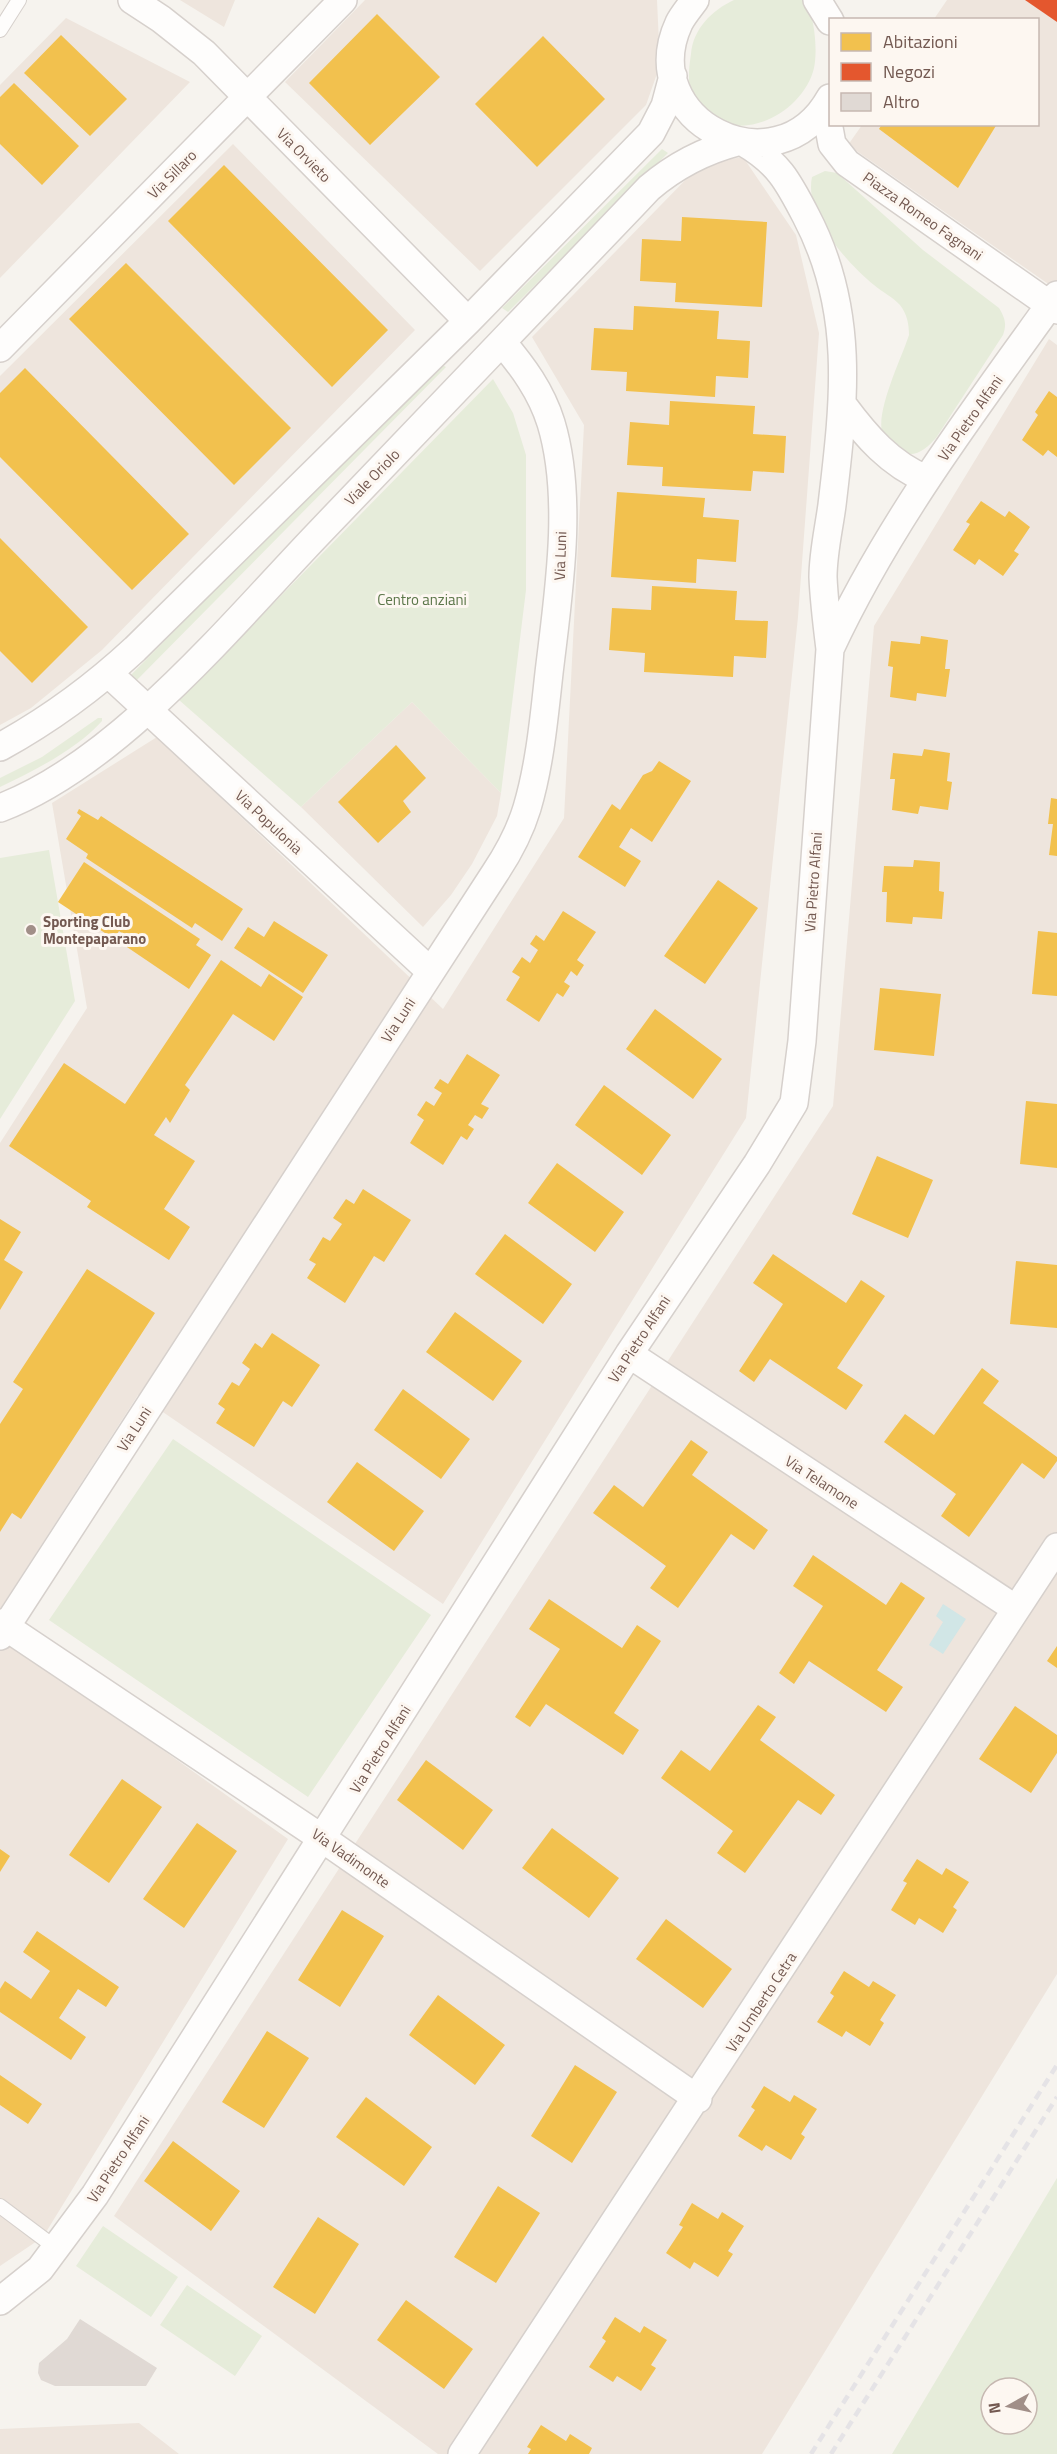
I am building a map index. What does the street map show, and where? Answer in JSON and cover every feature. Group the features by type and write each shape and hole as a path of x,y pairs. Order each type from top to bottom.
{"street":[{"name":"Via Orvieto","path":"132,0 161,19 204,53 468,321"},
{"name":"Via Sillaro","path":"0,348 343,0"},
{"path":"817,0 829,18"},
{"path":"838,18 843,0"},
{"path":"0,747 40,724 108,673 468,321 651,133 665,106 673,76 673,42 684,7"},
{"path":"673,76 685,105 699,122 717,134 764,154 778,167 792,188 825,255 837,300 844,363 843,405 823,574 830,649"},
{"path":"740,142 759,144 781,140 801,131 828,101"},
{"name":"Piazza Romeo Fagnani","path":"830,126 832,144 847,163 1055,304"},
{"name":"Viale Oriolo","path":"0,808 20,801 60,778 147,708 180,678 658,180 687,160 740,142"},
{"name":"Via Pietro Alfani","path":"0,2301 40,2269 95,2195 323,1839 628,1354 757,1164 794,1103 802,1041 830,649 854,597 926,479 1055,304"},
{"name":"Via Luni","path":"2,1629 505,858 526,810 539,757 557,611 561,491 556,444 543,402 533,382 502,342"},
{"path":"843,405 862,431 894,462 926,479"},
{"name":"Via Populonia","path":"108,673 430,971"},
{"name":"Via Telamone","path":"628,1354 1016,1609"},
{"name":"Via Umberto Cetra","path":"462,2454 698,2099 1057,1548"},
{"name":"Via Vadimonte","path":"2,1629 323,1839 698,2099"}],"lane":[{"path":"0,30 19,0"},
{"path":"0,2206 56,2248"}],"shaded area":[{"path":"180,0 235,0 224,27"},
{"path":"365,0 657,0 660,65 646,105 480,271 285,82"},
{"path":"947,0 1057,0 1057,290 848,145 861,126 1039,126 1039,18 935,18"},
{"path":"66,18 190,82 0,278 0,85"},
{"path":"233,144 415,330 102,650 31,708 0,725 0,376"},
{"path":"743,157 796,235 819,333 798,617 746,1118 443,1604 138,1395 0,1609 0,1143 87,1008 52,803 157,737 443,1009 564,818 584,425 532,337 701,164"},
{"path":"1049,339 1057,345 1057,1974 762,2454 438,2454 114,2216 833,1106 874,626"},
{"path":"412,702 501,793 497,816 472,864 451,895 423,927 301,807"},
{"path":"943,1604 966,1619 943,1654 929,1645 943,1622 936,1616"},
{"path":"0,1634 288,1839 43,2237 0,2266"},
{"path":"139,2423 179,2454 0,2454 0,2429"}],"green space":[{"path":"734,0 807,0 812,16 815,43 814,68 808,84 798,98 785,110 770,119 737,126 721,122 707,112 693,98 689,85 695,36 711,15"},
{"path":"662,149 668,153 508,312 502,308"},
{"path":"825,171 837,173 923,250 999,308 1004,318 1003,335 936,438 920,452 910,454 898,450 883,435 881,426 885,400 909,335 907,319 897,302 851,264 821,222 814,207 811,192 812,177"},
{"path":"439,363 446,367 132,685 126,680"},
{"name":"Centro anziani","path":"493,379 513,413 526,455 526,590 501,793 412,702 301,807 179,700"},
{"path":"98,718 102,718 102,721 68,750 0,787 0,778 42,757"},
{"name":"Sporting Club Montepaparano","path":"49,850 75,1001 0,1119 0,858"},
{"path":"173,1439 431,1615 308,1797 49,1620"},
{"path":"1057,2178 1057,2454 892,2454"},
{"path":"103,2226 178,2277 151,2317 76,2266"},
{"path":"187,2285 262,2336 235,2376 160,2325"}],"building: Abitazioni":[{"path":"377,14 440,77 370,145 309,83"},
{"path":"61,35 127,99 90,136 24,73"},
{"path":"543,36 605,99 537,167 475,104"},
{"path":"14,83 79,146 42,185 0,144 0,97"},
{"path":"881,126 996,126 958,188 879,129"},
{"path":"224,165 388,330 332,387 168,221"},
{"path":"682,217 767,222 762,307 675,302 676,283 640,281 642,239 681,241"},
{"path":"126,263 291,428 234,485 69,319"},
{"path":"634,306 719,311 717,339 750,341 748,378 716,376 715,397 626,391 627,372 591,370 594,328 633,330"},
{"path":"25,368 189,534 132,590 0,457 0,393"},
{"path":"1049,391 1057,397 1057,457 1048,450 1043,456 1022,440 1038,415 1035,412"},
{"path":"670,401 755,406 753,434 786,436 784,473 753,471 751,491 662,486 663,467 627,465 630,422 669,425"},
{"path":"617,492 705,498 703,517 739,520 736,562 697,559 696,583 611,577"},
{"path":"981,501 1005,517 1009,511 1030,527 1014,551 1019,554 1003,576 979,559 975,565 953,550 970,524 966,522"},
{"path":"0,538 88,627 32,683 0,651"},
{"path":"652,586 737,591 735,620 768,621 766,658 734,656 733,677 644,672 645,653 609,650 612,608 651,610"},
{"path":"921,636 948,640 945,669 950,669 946,697 917,693 916,701 890,697 893,667 888,666 891,641 920,644"},
{"path":"396,745 426,778 403,801 411,812 378,843 338,802"},
{"path":"924,749 950,753 947,781 952,782 948,810 920,806 918,814 892,810 895,779 890,779 893,753 922,756"},
{"path":"659,761 691,781 652,842 631,828 619,847 641,861 625,887 578,857 612,804 620,810 643,775 652,771"},
{"path":"1051,798 1057,799 1057,856 1049,855 1053,824 1048,824"},
{"path":"79,809 98,820 101,816 243,909 222,941 195,923 192,928 86,858 88,854 66,839 81,816 77,813"},
{"path":"914,860 940,862 939,891 944,892 942,919 913,917 912,924 886,922 887,892 882,892 884,866 913,867"},
{"path":"84,862 200,939 196,945 211,955 189,989 121,943 126,936 119,931 114,939 58,902"},
{"path":"718,880 758,908 705,984 664,956"},
{"path":"563,911 596,932 577,960 584,965 577,976 571,971 564,982 570,986 563,997 557,993 539,1022 506,1000 520,977 512,972 522,957 530,963 538,950 530,944 536,935 544,941"},
{"path":"274,921 328,955 303,993 234,948 248,927 264,937"},
{"path":"1038,931 1057,933 1057,996 1032,994"},
{"path":"221,960 261,987 269,974 303,997 274,1041 233,1014 185,1085 190,1090 170,1123 166,1117 154,1135 195,1161 164,1209 190,1227 169,1260 87,1207 91,1201 9,1146 64,1063 125,1104"},
{"path":"880,988 941,994 934,1056 874,1050"},
{"path":"655,1009 722,1059 693,1099 626,1049"},
{"path":"467,1054 500,1075 481,1104 489,1108 482,1119 475,1115 468,1125 474,1129 467,1140 461,1136 443,1165 410,1143 424,1120 417,1115 426,1101 434,1106 442,1093 434,1088 440,1079 448,1084"},
{"path":"604,1085 671,1135 642,1175 575,1125"},
{"path":"1026,1101 1057,1104 1057,1168 1020,1164"},
{"path":"877,1156 933,1180 908,1238 852,1214"},
{"path":"557,1163 624,1212 595,1252 528,1203"},
{"path":"363,1189 411,1220 384,1262 374,1256 345,1303 307,1278 316,1264 309,1260 323,1237 330,1241 342,1224 333,1218 346,1199 354,1204"},
{"path":"0,1219 21,1232 4,1260 23,1272 0,1310"},
{"path":"505,1234 572,1284 543,1324 475,1274"},
{"path":"773,1254 846,1303 861,1280 885,1296 837,1368 863,1385 846,1410 770,1359 754,1382 739,1371 783,1304 753,1283"},
{"path":"1016,1261 1057,1265 1057,1328 1010,1324"},
{"path":"87,1269 155,1313 21,1519 12,1513 0,1532 0,1424 23,1389 13,1382"},
{"path":"455,1312 522,1361 493,1401 426,1352"},
{"path":"272,1333 320,1365 292,1407 283,1401 254,1447 216,1423 225,1409 218,1404 232,1382 239,1386 250,1369 242,1363 255,1343 262,1348"},
{"path":"982,1368 999,1381 983,1403 1057,1457 1057,1461 1044,1479 1022,1463 969,1537 941,1516 956,1494 884,1442 905,1414 934,1435"},
{"path":"403,1389 470,1439 441,1479 374,1430"},
{"path":"691,1440 708,1452 692,1475 768,1530 754,1550 731,1534 678,1608 650,1588 666,1566 593,1513 614,1485 643,1507"},
{"path":"357,1462 424,1511 394,1551 327,1502"},
{"path":"813,1555 886,1605 901,1582 925,1598 877,1670 903,1687 886,1712 809,1661 794,1684 779,1673 823,1606 793,1586"},
{"path":"549,1599 622,1648 637,1625 661,1641 614,1713 639,1730 623,1755 546,1704 530,1727 515,1717 560,1649 529,1629"},
{"path":"1057,1646 1057,1668 1047,1661"},
{"path":"758,1705 776,1717 760,1740 835,1795 821,1815 798,1800 745,1873 717,1853 733,1831 661,1778 681,1750 710,1771"},
{"path":"1015,1706 1057,1735 1057,1753 1031,1793 979,1759"},
{"path":"426,1760 493,1810 463,1850 397,1800"},
{"path":"122,1779 162,1807 109,1883 69,1855"},
{"path":"197,1823 237,1851 184,1928 143,1899"},
{"path":"552,1828 619,1878 589,1918 522,1868"},
{"path":"0,1849 10,1856 0,1872"},
{"path":"917,1859 942,1875 946,1868 969,1882 953,1907 957,1910 943,1933 919,1918 915,1925 891,1910 907,1883 903,1881"},
{"path":"342,1910 384,1936 340,2007 298,1980"},
{"path":"666,1919 732,1969 703,2008 636,1959"},
{"path":"37,1931 119,1987 106,2007 78,1989 59,2018 86,2037 71,2060 0,2012 0,1989 5,1981 31,1999 50,1971 23,1952"},
{"path":"844,1971 869,1987 873,1981 896,1995 880,2020 884,2023 870,2046 846,2031 842,2037 817,2022 834,1996 830,1993"},
{"path":"438,1995 505,2045 475,2085 409,2035"},
{"path":"267,2031 309,2058 264,2128 222,2102"},
{"path":"575,2065 617,2092 572,2163 531,2136"},
{"path":"0,2075 42,2104 28,2124 0,2105"},
{"path":"764,2086 790,2102 794,2095 817,2109 801,2134 805,2137 791,2160 766,2145 762,2151 738,2136 755,2110 751,2107"},
{"path":"366,2097 432,2147 404,2186 336,2137"},
{"path":"173,2141 240,2191 211,2231 144,2181"},
{"path":"498,2186 540,2213 496,2283 454,2257"},
{"path":"692,2203 718,2219 722,2212 744,2226 728,2251 733,2254 718,2277 694,2262 690,2269 666,2253 683,2227 679,2225"},
{"path":"318,2217 359,2244 315,2314 273,2287"},
{"path":"406,2300 473,2349 444,2389 377,2340"},
{"path":"615,2317 640,2333 644,2326 667,2340 651,2365 656,2368 641,2391 617,2376 613,2382 589,2367 606,2341 602,2338"},
{"path":"541,2425 566,2441 570,2434 592,2448 589,2454 528,2454 531,2449 527,2447"}],"building: Negozi":[{"path":"1025,0 1057,0 1057,22"}],"building: Altro":[{"path":"80,2319 157,2368 146,2386 55,2386 41,2380 38,2373 39,2363 67,2339"}],"railway":[{"path":"811,2454 1057,2065"},
{"path":"831,2454 1057,2097"}],"place":[{"name":"Sporting Club Montepaparano","path":"31,930"}]}
